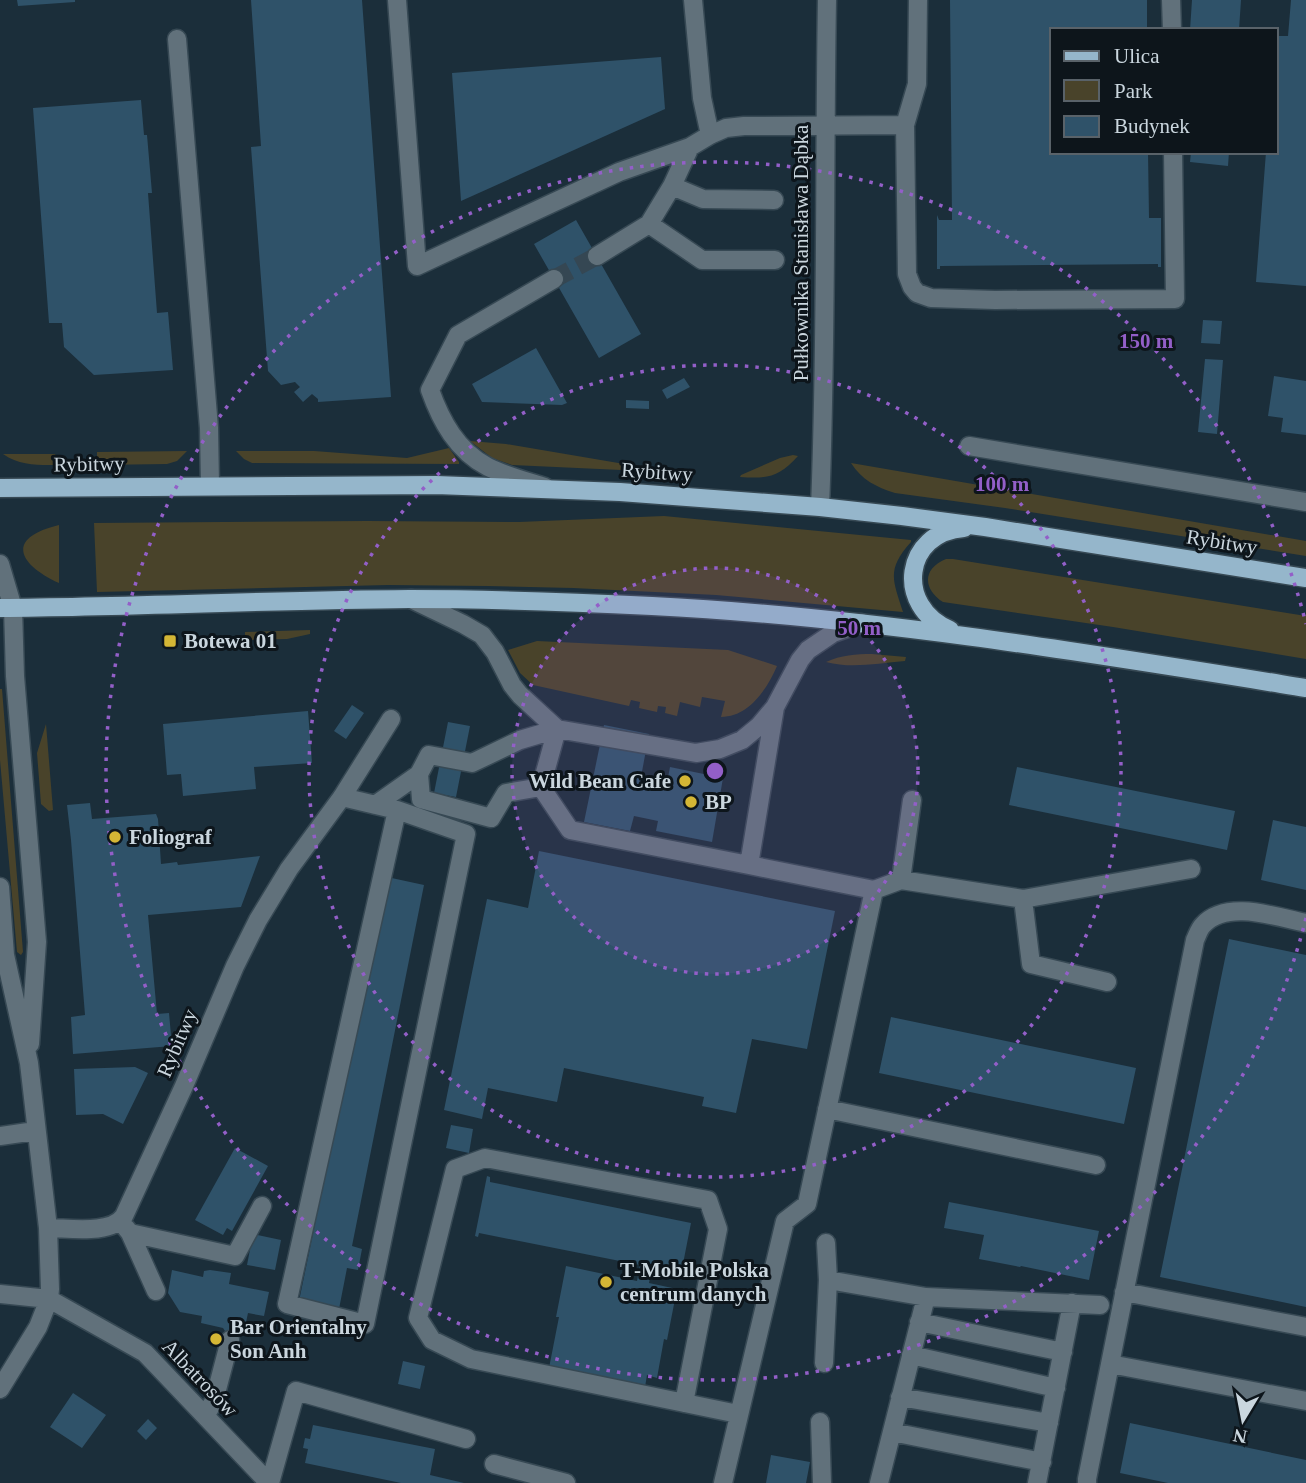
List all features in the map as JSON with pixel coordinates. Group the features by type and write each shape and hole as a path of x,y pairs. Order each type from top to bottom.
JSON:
{"main road":[{"name":"Rybitwy","path":"0,488 436,485 648,494 820,507 985,527 1306,579"},
{"path":"967,636 941,626 924,612 914,591 914,568 924,547 939,534 958,528 985,527"},
{"path":"6,608 411,599 656,606 862,622 1207,671 1306,688"}],"street":[{"path":"397,0 417,267 619,172 690,147 726,128 744,125 905,125"},
{"path":"693,0 702,98 710,135"},
{"name":"Pułkownika Stanisława Dąbka","path":"820,507 827,0"},
{"path":"918,0 917,84 905,125 907,274 917,293 931,298 995,300 1175,299 1173,154"},
{"path":"1171,0 1172,28"},
{"path":"177,39 208,428 210,485"},
{"path":"597,256 649,224 672,186 690,147"},
{"path":"672,186 703,199 774,200"},
{"path":"649,224 702,260 775,260"},
{"path":"549,489 489,467 467,452 446,425 430,390 458,335 554,279"},
{"path":"969,446 1306,502"},
{"path":"0,564 15,676 37,942 29,1063"},
{"path":"411,599 482,635 520,695 558,729"},
{"path":"375,805 419,774 429,755 472,763 520,740 558,729 696,753 720,749 742,740 759,726 775,707 808,650 833,633 862,622"},
{"path":"749,864 775,707"},
{"name":"Rybitwy","path":"125,1228 124,1216 258,920 289,869 342,797 391,719"},
{"path":"541,787 558,729"},
{"path":"419,774 421,799 491,818"},
{"path":"541,787 570,830 874,890 901,880 1023,900 1191,869"},
{"path":"342,797 397,810 466,834 481,831 506,793 541,787"},
{"path":"901,880 912,800"},
{"path":"397,810 287,1304 365,1324 466,834"},
{"path":"0,887 5,955 29,1063 48,1228 50,1272 49,1299 44,1313 28,1345 0,1389"},
{"path":"723,1483 785,1221 807,1204 874,890"},
{"path":"1023,900 1031,964 1107,982"},
{"path":"1087,1483 1195,940 1202,926 1214,917 1231,911 1247,911 1306,923"},
{"path":"827,1109 1096,1165"},
{"path":"0,1136 35,1130"},
{"path":"684,1403 718,1229 708,1200 485,1158 454,1169 418,1318 432,1340 471,1359 684,1403 738,1414"},
{"path":"48,1228 125,1228 235,1256 262,1206"},
{"path":"125,1228 156,1291"},
{"path":"824,1363 827,1244"},
{"path":"828,1280 926,1297 1100,1305"},
{"path":"1124,1292 1306,1327"},
{"path":"0,1294 49,1299"},
{"path":"879,1483 926,1297"},
{"name":"Albatrosów","path":"49,1299 145,1353 269,1483"},
{"path":"1037,1483 1072,1303"},
{"path":"919,1322 1063,1352"},
{"path":"205,1416 214,1401 230,1340"},
{"path":"911,1355 1056,1388"},
{"path":"1110,1364 1306,1401"},
{"path":"269,1483 296,1391 466,1439"},
{"path":"900,1397 1049,1423"},
{"path":"820,1422 822,1483"},
{"path":"892,1432 1042,1462"},
{"path":"494,1464 566,1483"}],"green space":[{"path":"470,441 506,444 636,466 643,471 512,465 492,458"},
{"path":"449,448 459,464 252,463 236,451 314,451 407,458"},
{"path":"187,451 177,461 167,464 97,465 97,452"},
{"path":"3,454 55,454 58,465 23,463"},
{"path":"798,456 772,475 758,478 740,477 780,458"},
{"path":"851,463 1306,541 1306,556 895,493 870,482"},
{"path":"664,516 911,540 898,560 894,576 903,612 716,595 573,588 388,585 97,592 94,523 519,522"},
{"path":"59,525 59,583 34,568 23,552 24,544 30,537"},
{"path":"946,559 1306,616 1306,659 943,602 932,591 928,579 933,568"},
{"path":"310,630 310,634 287,639 245,640 245,632"},
{"path":"537,641 728,650 777,666 756,700 740,712 721,717 725,701 702,697 700,707 680,702 677,716 665,713 666,707 658,706 657,712 639,708 640,702 631,700 629,706 533,685 520,673 508,650"},
{"path":"849,655 906,657 905,661 865,665 826,662"},
{"path":"0,689 23,952 21,955 17,952 0,760"},
{"path":"46,724 53,810 49,811 41,804 37,753"}],"building":[{"path":"17,0 75,0 75,2 18,6"},
{"path":"251,0 362,0 391,397 318,402 312,394 303,402 294,392 300,387 295,382 281,385 268,371 251,147 261,146"},
{"path":"950,0 1147,0 1147,28 1050,28 1050,154 1148,154 1149,218 1161,218 1161,267 1158,267 1158,264 940,266 940,269 937,269 937,215 939,220 952,220"},
{"path":"1192,0 1241,0 1239,28 1190,28"},
{"path":"1291,0 1306,0 1306,286 1256,282 1266,154 1278,154 1278,36 1288,36"},
{"path":"661,57 665,109 461,201 452,73"},
{"path":"141,100 152,193 148,193 157,313 168,312 173,370 94,375 64,347 62,323 49,323 33,108"},
{"path":"1191,154 1229,154 1228,166 1190,162"},
{"path":"576,220 641,334 599,358 534,244"},
{"path":"1203,320 1222,321 1220,344 1201,343"},
{"path":"536,348 567,403 482,402 472,384"},
{"path":"1205,359 1223,360 1217,434 1198,432"},
{"path":"1274,376 1306,381 1306,435 1281,432 1283,418 1268,416"},
{"path":"684,378 690,387 667,399 662,390"},
{"path":"626,400 649,401 649,409 626,408"},
{"path":"352,705 364,713 346,739 334,731"},
{"path":"308,711 312,763 254,767 256,789 183,796 181,774 167,775 163,724"},
{"path":"448,722 470,726 456,797 434,793"},
{"path":"604,725 649,734 641,777 667,783 670,767 723,778 712,842 656,831 658,821 634,816 630,831 584,822"},
{"path":"1017,767 1235,811 1227,850 1009,805"},
{"path":"90,803 92,819 156,814 161,864 177,862 178,865 260,856 241,907 148,915 157,1014 169,1013 172,1046 73,1054 71,1017 85,1015 67,805"},
{"path":"1273,820 1306,827 1306,890 1261,880"},
{"path":"539,851 835,911 807,1049 752,1039 736,1113 702,1106 704,1097 564,1068 557,1102 488,1088 482,1119 444,1110 487,899 528,908"},
{"path":"387,877 424,885 352,1246 362,1249 358,1270 347,1268 339,1309 299,1301"},
{"path":"1229,939 1306,955 1306,1307 1160,1277"},
{"path":"891,1017 1136,1068 1124,1124 879,1073"},
{"path":"135,1067 148,1073 123,1124 103,1114 76,1115 74,1069"},
{"path":"451,1125 473,1129 469,1153 446,1148"},
{"path":"235,1148 268,1166 232,1231 227,1228 223,1235 195,1220"},
{"name":"T‑Mobile Polska centrum danych","path":"487,1176 490,1177 490,1182 691,1223 681,1274 652,1268 649,1283 677,1289 657,1378 647,1375 645,1387 549,1368 566,1266 637,1281 640,1265 479,1233 478,1237 475,1236"},
{"path":"949,1202 1099,1231 1089,1280 979,1259 984,1235 944,1228"},
{"path":"253,1234 281,1240 275,1270 247,1265"},
{"path":"172,1270 203,1277 204,1271 210,1270 231,1273 229,1284 269,1292 264,1316 248,1313 244,1332 239,1331 234,1336 227,1334 223,1328 201,1323 202,1316 180,1312 168,1293"},
{"path":"403,1361 425,1366 420,1389 398,1384"},
{"path":"73,1393 106,1415 82,1448 50,1427"},
{"path":"148,1419 157,1428 146,1440 137,1431"},
{"path":"1130,1423 1306,1460 1306,1483 1168,1483 1120,1473"},
{"path":"313,1425 435,1449 430,1475 464,1483 401,1483 305,1463 308,1449 303,1448 305,1438 310,1439"},
{"path":"771,1455 810,1462 806,1483 766,1483"}],"tunnel":[{"path":"554,279 597,256"}],"place":[{"name":"Botewa 01","path":"170,641"},
{"name":"Wild Bean Cafe","path":"685,781"},
{"name":"BP","path":"691,802"},
{"name":"Foliograf","path":"115,837"},
{"name":"T‑Mobile Polska centrum danych","path":"606,1282"},
{"name":"Bar Orientalny Son Anh","path":"216,1339"}]}
